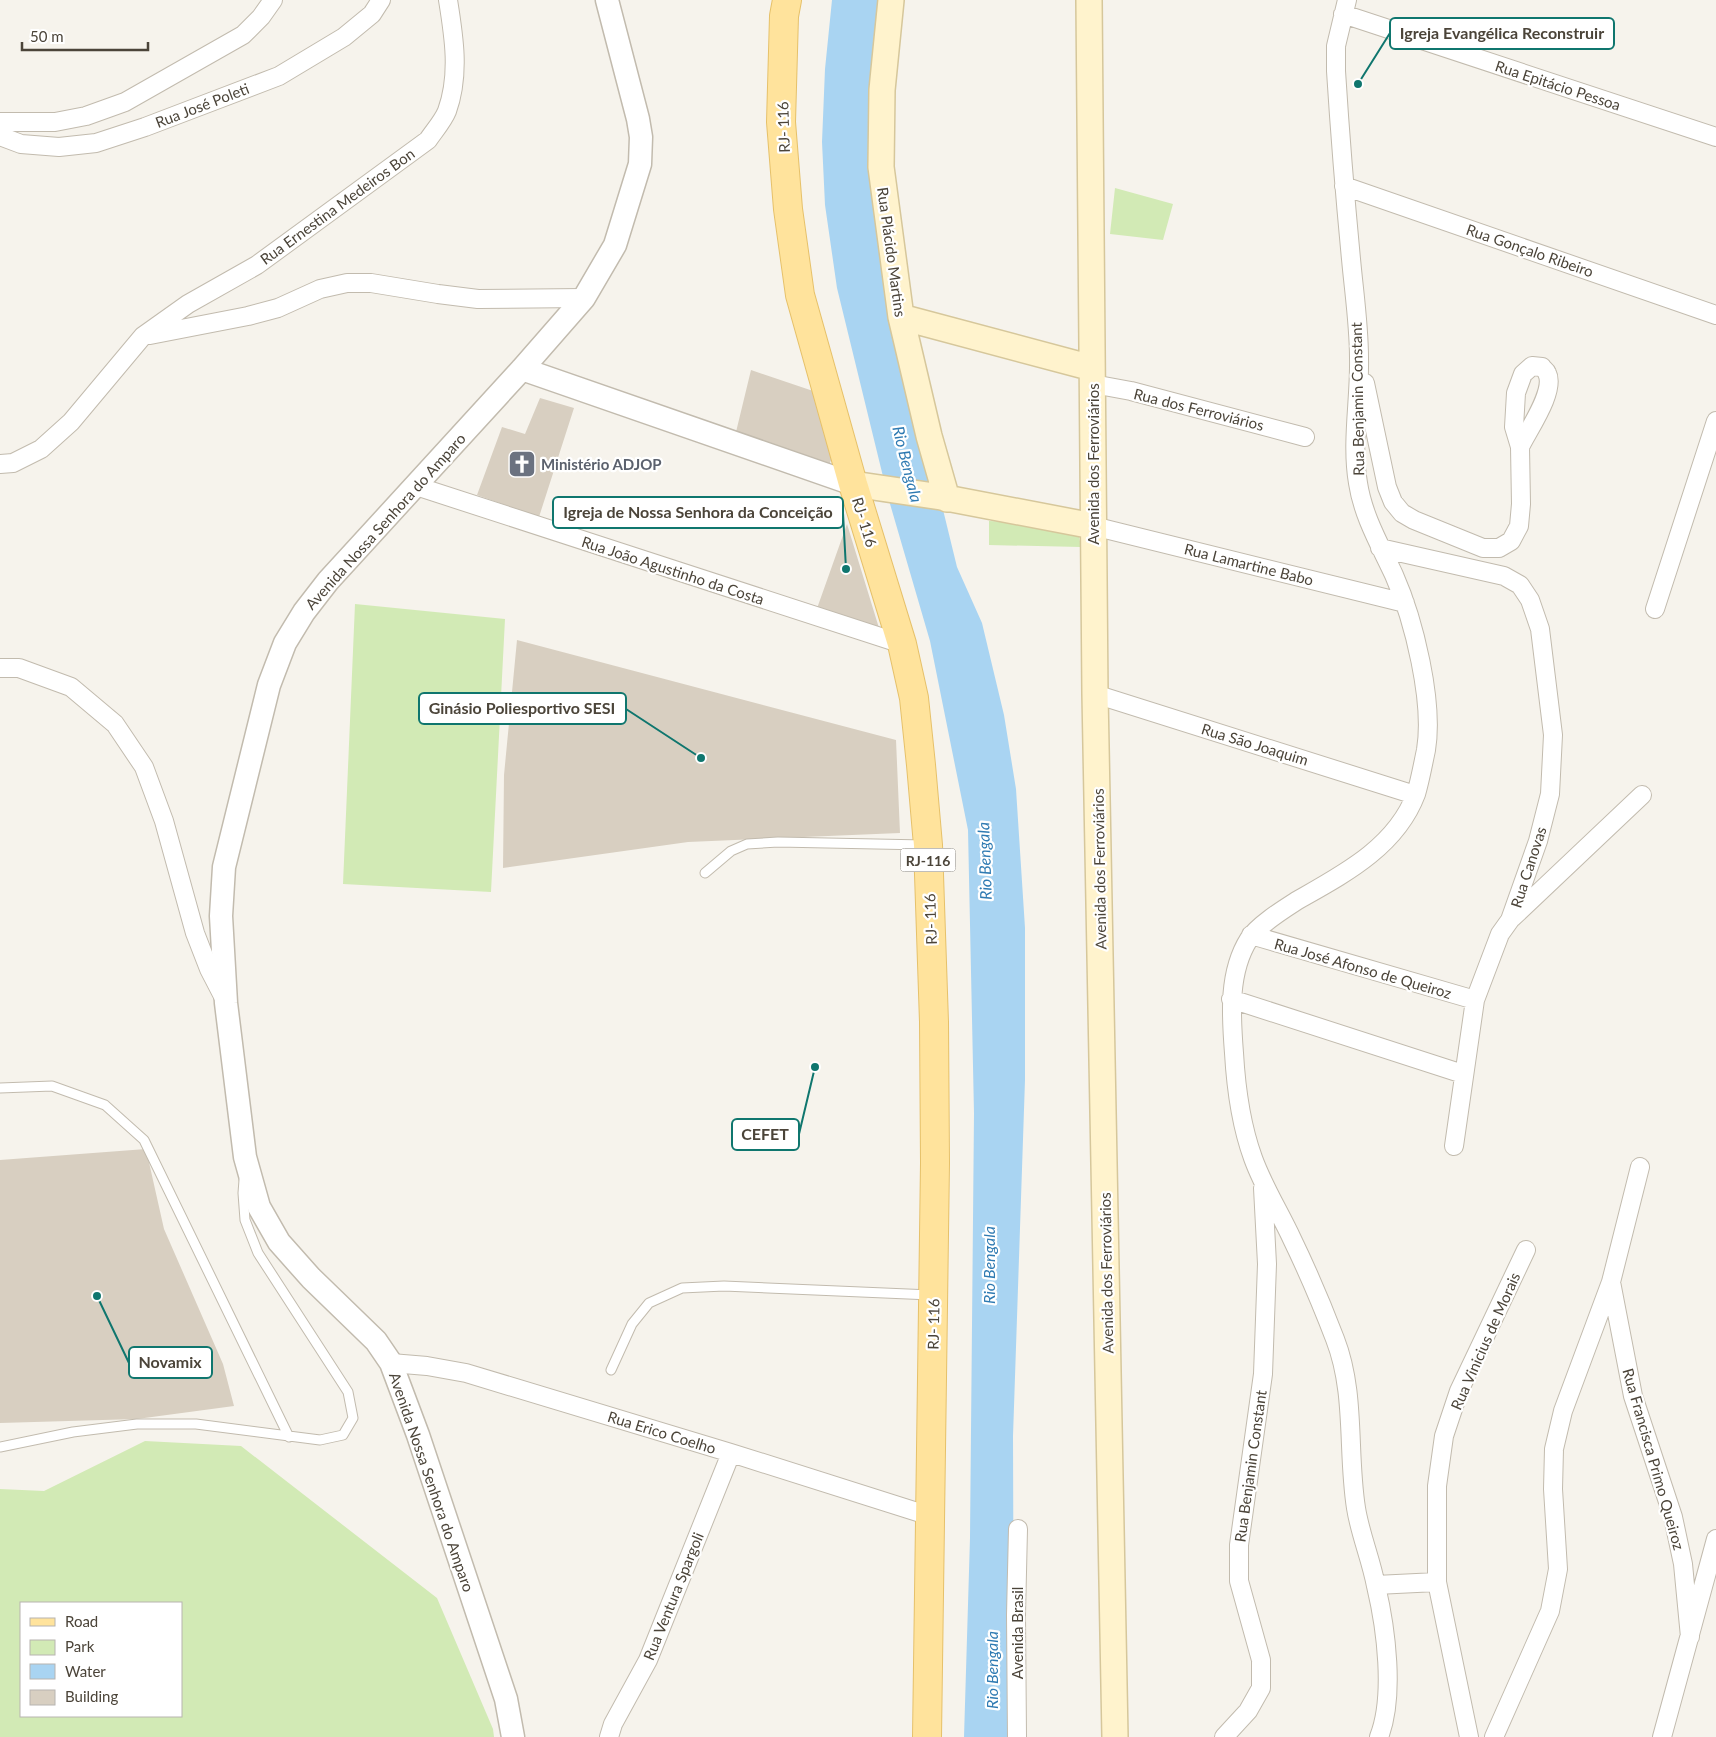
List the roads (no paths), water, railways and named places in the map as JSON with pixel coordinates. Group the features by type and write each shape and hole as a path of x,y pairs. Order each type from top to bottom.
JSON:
{"main road":[{"name":"RJ- 116","path":"787,0 784,16 781,122 788,208 800,295 862,486 914,698 922,765 928,845 934,1022 934,1295 927,1737"},
{"name":"Rua Plácido Martins","path":"891,0 882,90 881,167 900,317 944,498"},
{"name":"Avenida dos Ferroviários","path":"1089,0 1095,694 1115,1737"},
{"path":"900,317 1092,376"},
{"path":"862,486 944,498 1093,526"}],"street":[{"path":"0,122 55,122 86,116 125,102 243,35 261,17 273,0"},
{"name":"Rua José Poleti","path":"0,136 21,144 59,147 96,143 145,127 279,76 344,37 372,14 381,0"},
{"name":"Rua Ernestina Medeiros Bon","path":"0,464 14,463 41,449 71,422 143,336 188,304 257,264 428,140 446,112 454,80 455,41 448,0"},
{"name":"Avenida Nossa Senhora do Amparo","path":"513,1737 506,1699 418,1435 391,1363 376,1340 311,1278 279,1242 259,1207 245,1157 226,1002 221,916 224,867 269,685 285,643 304,612 328,581 522,369 584,298 615,245 640,164 642,151 638,119 607,0"},
{"name":"Rua Epitácio Pessoa","path":"1345,7 1716,136"},
{"name":"Rua Benjamin Constant","path":"1345,7 1336,46 1336,71 1344,186 1360,358 1355,449 1358,484 1365,511 1405,603 1419,656 1427,709 1426,746 1416,795 1399,826 1383,845 1340,876 1285,908 1251,935 1239,960 1231,1000 1240,1107 1253,1158 1293,1242 1337,1342 1347,1381 1355,1504 1363,1541 1376,1585 1384,1633 1388,1680 1384,1724 1379,1737"},
{"name":"Rua Gonçalo Ribeiro","path":"1344,186 1716,315"},
{"path":"143,336 248,316 278,308 320,289 347,283 371,283 478,299 584,298"},
{"path":"1360,358 1387,487 1393,502 1402,512 1414,520 1483,548 1500,548 1511,541 1519,526 1521,504 1520,447"},
{"path":"522,369 862,486"},
{"name":"Rua dos Ferroviários","path":"1092,376 1131,391 1305,437"},
{"path":"1655,609 1716,421"},
{"name":"Rua João Agustinho da Costa","path":"416,486 902,644"},
{"name":"Rua Lamartine Babo","path":"1093,526 1405,603"},
{"name":"Rua Canovas","path":"1380,548 1504,576 1520,585 1530,600 1540,629 1552,735 1550,794 1538,841 1510,920 1500,934 1475,1000 1454,1146"},
{"path":"0,668 20,668 71,688 115,724 125,738 144,767 164,821 195,933 209,969 226,1002"},
{"name":"Rua São Joaquim","path":"1095,694 1416,795"},
{"path":"1510,920 1642,795"},
{"name":"Rua José Afonso de Queiroz","path":"1251,935 1475,1000"},
{"path":"1231,1000 1463,1074"},
{"path":"1494,1737 1550,1611 1558,1569 1553,1489 1554,1449 1563,1411 1611,1282 1640,1167"},
{"name":"Rua Benjamin Constant","path":"1224,1737 1248,1711 1261,1688 1261,1660 1239,1581 1239,1545 1263,1374 1267,1264 1263,1180"},
{"name":"Rua Vinicius de Morais","path":"1436,1582 1437,1486 1444,1436 1459,1391 1526,1250"},
{"name":"Rua Francisca Primo Queiroz","path":"1611,1282 1633,1396 1673,1517 1683,1564 1690,1638"},
{"name":"Rua Erico Coelho","path":"391,1363 427,1366 466,1373 731,1452 930,1516"},
{"name":"Rua Ventura Spargoli","path":"609,1737 613,1724 648,1660 731,1452"},
{"name":"Avenida Brasil","path":"1017,1737 1016,1615 1018,1528"},
{"path":"1662,1737 1716,1539"},
{"path":"1376,1585 1436,1582 1469,1737"}],"lane":[{"path":"705,873 731,851 747,844 778,842 928,845"},
{"path":"0,1088 52,1086 105,1105 144,1140 289,1437"},
{"path":"0,1447 73,1432 137,1424 196,1424 320,1440 343,1435 353,1418 348,1392 258,1253 245,1220 243,1193 245,1157"},
{"path":"611,1370 632,1324 649,1302 682,1288 724,1286 934,1295"}],"water":[{"name":"Rio Bengala","path":"832,0 882,0 872,64 925,436 957,567 982,623 1004,715 1016,789 1025,928 1025,1080 1013,1436 1014,1737 964,1737 970,1538 974,1113 968,830 930,641 888,497 837,288 825,205 822,142 825,69"}],"place":[{"name":"Igreja Evangélica Reconstruir","path":"1358,84"},
{"name":"Ministério ADJOP","path":"522,464"},
{"name":"Igreja de Nossa Senhora da Conceição","path":"846,569"},
{"name":"Ginásio Poliesportivo SESI","path":"701,758"},
{"name":"CEFET","path":"815,1067"},
{"name":"Novamix","path":"97,1296"}]}
